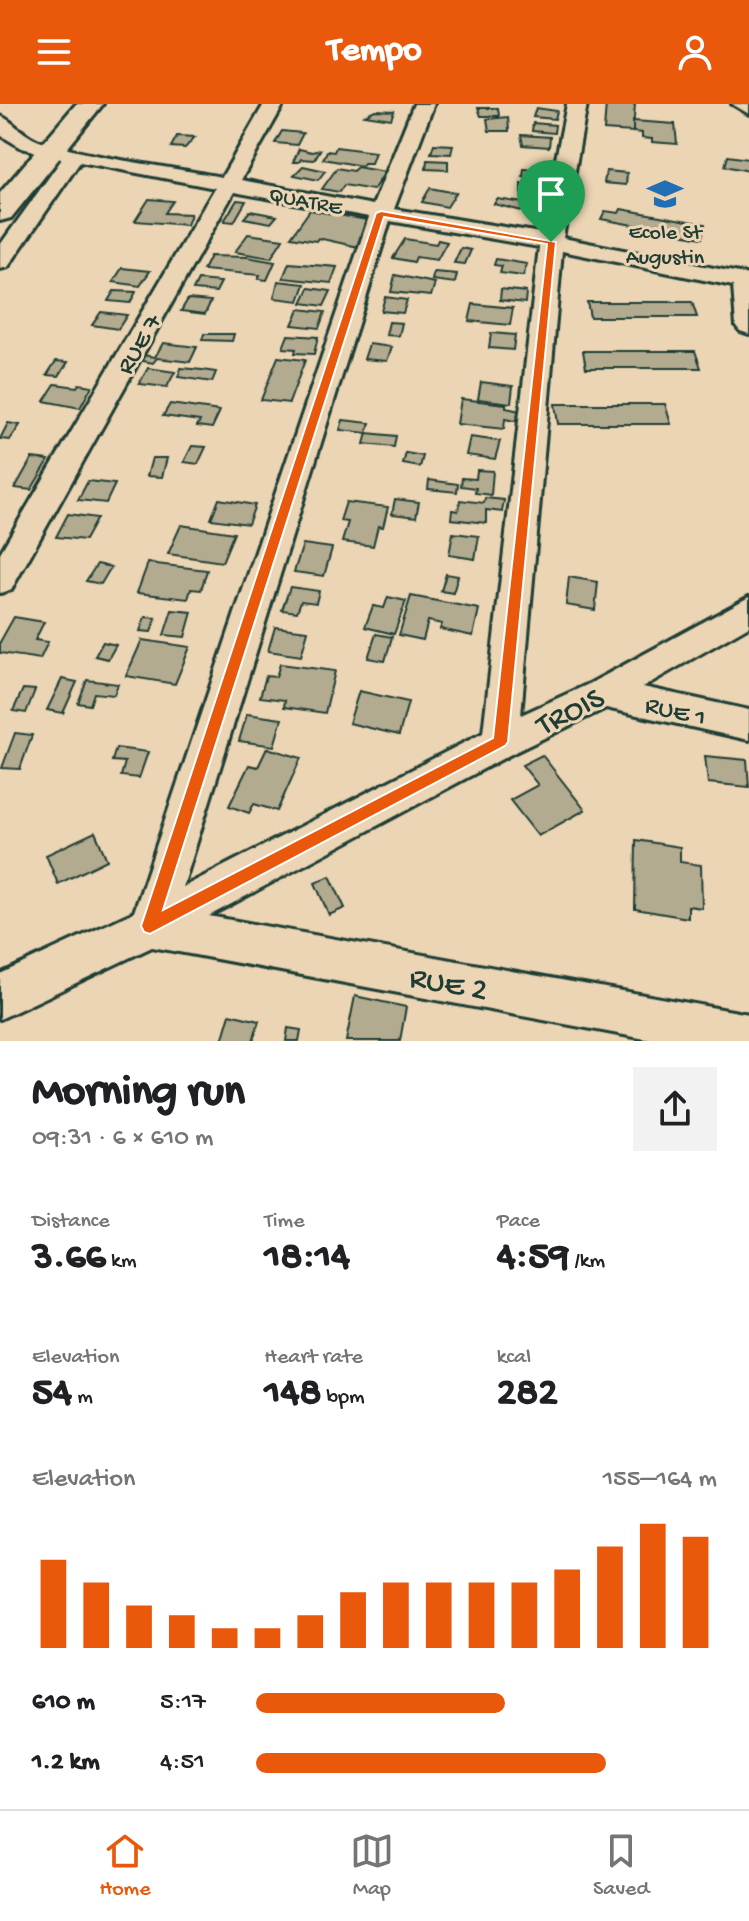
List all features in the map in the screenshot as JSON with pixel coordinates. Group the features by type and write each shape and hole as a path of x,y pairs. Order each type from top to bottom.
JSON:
{"street":[{"path":"0,262 90,104"},
{"name":"RUE 7","path":"0,581 274,104"},
{"path":"150,926 381,213 424,104"},
{"path":"500,742 551,242 577,104"},
{"path":"742,104 749,108"},
{"name":"QUATRE","path":"0,122 15,139 63,153 551,242 747,282"},
{"path":"0,212 63,153"},
{"path":"747,282 749,326"},
{"name":"TROIS","path":"0,997 150,926 500,742 603,693 749,610"},
{"name":"RUE 1","path":"603,693 749,725"},
{"name":"RUE 2","path":"150,926 749,1036"}],"building":[{"path":"606,104 635,104 633,132 604,130"},
{"path":"478,108 498,108 499,116 481,116"},
{"path":"536,108 557,111 555,119 533,117"},
{"path":"375,110 394,111 391,119 365,115"},
{"path":"508,117 509,131 489,131 487,119"},
{"path":"633,121 675,124 677,144 642,138 642,133 633,132"},
{"path":"533,123 555,125 554,133 532,131"},
{"path":"282,131 303,133 297,145 275,143"},
{"path":"521,135 550,137 549,147 523,145"},
{"path":"177,136 195,137 185,148 171,147"},
{"path":"434,144 453,145 451,154 431,153"},
{"path":"336,147 375,152 371,163 362,166 323,159 327,151 334,152"},
{"path":"299,149 320,150 314,160 293,162"},
{"path":"728,156 749,159 749,171 725,166"},
{"path":"427,160 448,161 448,170 426,169"},
{"path":"303,166 325,171 318,180 294,175"},
{"path":"357,167 385,172 373,190 344,185 339,192 322,189 337,168 353,171"},
{"path":"524,169 542,170 542,178 523,177"},
{"path":"606,171 627,173 626,185 604,183"},
{"path":"521,184 542,185 542,195 521,194"},
{"path":"430,188 456,193 447,207 422,202"},
{"path":"149,199 173,201 165,213 191,214 187,225 135,221"},
{"path":"497,199 530,204 526,212 494,204"},
{"path":"237,200 246,201 234,222 224,221"},
{"path":"621,209 705,224 702,238 601,219 605,211 619,213"},
{"path":"310,210 373,221 363,248 318,238 316,241 291,237"},
{"path":"250,211 277,216 271,223 244,218"},
{"path":"248,234 283,239 271,258 235,252"},
{"path":"405,239 436,244 438,240 447,242 437,260 416,257 414,262 393,258"},
{"path":"461,248 471,250 465,264 454,263"},
{"path":"210,256 247,257 275,262 267,280 258,279 260,275 203,270"},
{"path":"496,259 527,264 523,276 500,273 502,266 494,265"},
{"path":"289,263 337,267 331,283 283,278"},
{"path":"122,268 150,271 140,286 113,282"},
{"path":"434,272 457,274 455,283 432,280"},
{"path":"395,275 435,283 431,296 391,292"},
{"path":"198,280 221,282 216,292 193,290"},
{"path":"278,281 305,284 299,301 274,298"},
{"path":"309,288 331,291 324,306 302,303"},
{"path":"501,289 526,292 525,303 500,300"},
{"path":"114,291 136,292 130,303 108,301"},
{"path":"385,297 407,300 403,313 381,311"},
{"path":"188,299 211,301 205,314 181,311"},
{"path":"587,302 692,302 697,317 590,317"},
{"path":"473,304 513,308 510,325 469,321"},
{"path":"299,309 325,312 319,328 292,325"},
{"path":"101,312 127,315 118,329 92,325"},
{"path":"389,322 402,323 399,336 386,335"},
{"path":"491,333 515,335 513,350 489,348"},
{"path":"204,334 234,334 232,341 202,340"},
{"path":"288,335 318,337 314,354 295,353 296,349 283,348"},
{"path":"163,343 197,347 190,362 157,358 153,363 138,360 142,355 155,357"},
{"path":"369,344 392,347 387,361 364,359"},
{"path":"583,351 695,351 701,368 586,368"},
{"path":"278,357 305,360 289,403 261,400"},
{"path":"56,361 68,362 59,376 47,375"},
{"path":"148,368 175,372 167,387 139,384"},
{"path":"181,368 216,372 212,382 178,377"},
{"path":"481,382 513,386 511,403 478,399"},
{"path":"55,384 92,386 80,408 44,401"},
{"path":"461,399 506,404 506,408 520,411 515,421 505,419 504,429 457,424"},
{"path":"170,404 220,411 212,428 197,426 200,421 163,416"},
{"path":"555,404 665,404 671,424 558,424"},
{"path":"343,420 370,423 367,433 340,430"},
{"path":"8,423 20,425 10,440 0,439"},
{"path":"367,433 396,436 394,447 364,444"},
{"path":"470,437 500,441 495,459 466,455"},
{"path":"192,446 206,447 198,464 184,462"},
{"path":"406,453 423,456 420,467 403,464"},
{"path":"32,458 49,460 31,490 15,488"},
{"path":"152,458 167,458 162,477 147,476"},
{"path":"477,470 493,471 491,495 475,493 476,488 461,486 462,478 476,479"},
{"path":"429,480 458,484 457,492 428,489"},
{"path":"88,481 115,484 106,503 78,500"},
{"path":"485,498 504,500 502,512 486,510 486,523 451,519 452,510 458,511 460,500 484,503"},
{"path":"219,499 255,505 248,524 211,519"},
{"path":"395,499 419,502 416,517 392,514"},
{"path":"346,502 388,507 383,527 378,526 373,546 342,542 348,522 340,521"},
{"path":"68,514 97,518 85,540 56,537"},
{"path":"181,525 234,533 222,562 168,554"},
{"path":"453,533 479,536 475,559 449,555"},
{"path":"303,544 332,548 324,576 294,572"},
{"path":"148,563 207,570 201,590 191,589 188,599 137,593"},
{"path":"97,564 111,567 101,584 86,581"},
{"path":"446,574 458,576 453,593 441,591"},
{"path":"569,577 598,582 595,610 566,605"},
{"path":"290,587 319,591 316,603 301,601 297,612 282,610"},
{"path":"411,596 479,609 473,636 440,629 442,624 428,621 423,640 399,635"},
{"path":"388,597 406,601 394,634 365,627 373,606 384,608"},
{"path":"172,610 192,612 185,637 164,635"},
{"path":"14,617 44,622 35,640 48,642 40,659 0,653 0,642"},
{"path":"145,617 156,618 151,632 140,631"},
{"path":"275,627 308,631 301,656 268,651"},
{"path":"376,634 392,637 385,661 368,658"},
{"path":"142,640 190,647 175,684 126,676"},
{"path":"103,642 116,645 108,659 95,656"},
{"path":"280,664 335,671 325,713 284,707 285,700 260,697 266,676 276,677"},
{"path":"62,679 77,682 63,713 47,710"},
{"path":"87,680 118,684 114,695 94,693 90,705 78,703"},
{"path":"23,689 35,690 26,713 13,711"},
{"path":"359,691 408,702 399,735 349,723"},
{"path":"247,714 282,719 274,746 239,741"},
{"path":"15,733 32,735 20,769 2,768"},
{"path":"116,748 148,752 139,778 121,776 125,762 112,761"},
{"path":"267,748 301,758 277,811 254,804 249,813 229,806 249,765 258,767"},
{"path":"542,755 585,810 538,836 510,800 538,785 522,765"},
{"path":"705,756 747,760 749,787 708,783"},
{"path":"95,832 107,860 58,884 46,855"},
{"path":"636,840 680,847 680,862 701,865 702,908 688,906 688,918 635,909"},
{"path":"330,876 345,908 329,915 315,883"},
{"path":"355,996 406,1007 400,1041 346,1041"},
{"path":"230,1014 259,1021 253,1041 222,1041"},
{"path":"288,1028 301,1030 299,1041 286,1041"}],"place":[{"name":"Ecole St Augustin","path":"665,194"}],"route":[{"path":"381,213 551,242 500,742 150,926 381,213"}]}
